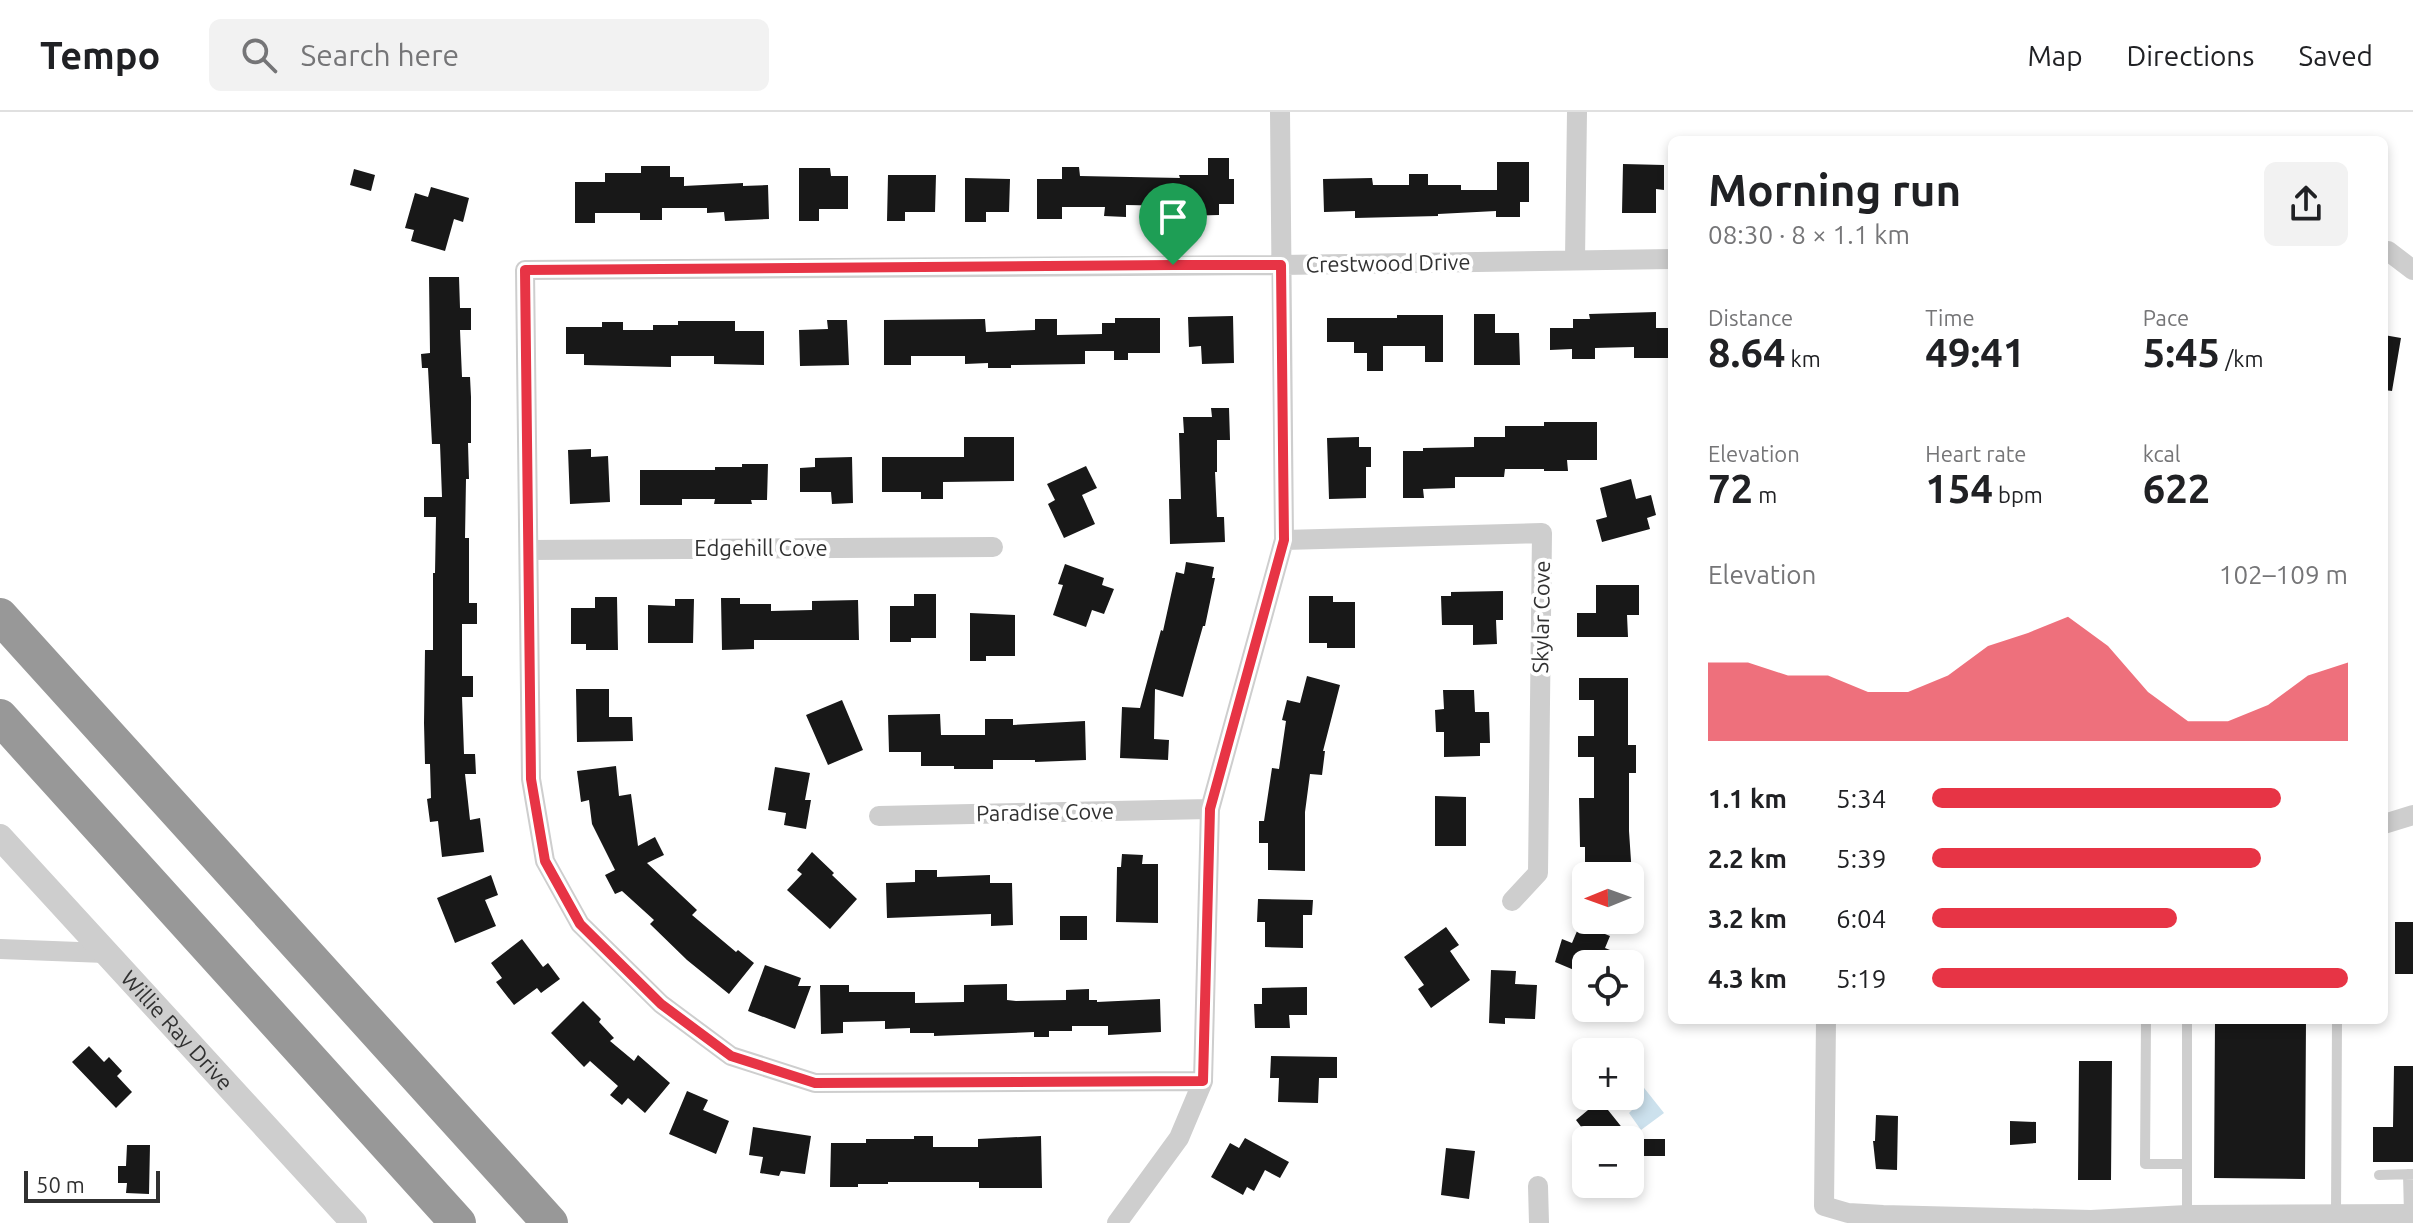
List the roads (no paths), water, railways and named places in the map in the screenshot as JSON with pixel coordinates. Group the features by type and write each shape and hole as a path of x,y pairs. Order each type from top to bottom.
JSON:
{"highway":[{"path":"0,616 550,1223"},
{"path":"0,717 458,1223"}],"street":[{"path":"1117,1223 1179,1138 1203,1081 1210,809 1284,540 1280,112"},
{"path":"1575,260 1577,112"},
{"path":"2388,251 2413,251"},
{"path":"2388,252 2413,270"},
{"name":"Crestwood Drive","path":"529,550 525,270 1668,259"},
{"name":"Skylar Cove","path":"1284,540 1542,533 1538,873 1512,901"},
{"name":"Edgehill Cove","path":"529,550 993,547"},
{"path":"529,550 531,779 545,861 580,924 661,1004 731,1056 815,1083 1203,1081"},
{"name":"Paradise Cove","path":"879,816 1210,809"},
{"path":"2388,823 2413,815"},
{"name":"Willie Ray Drive","path":"0,837 354,1223"},
{"path":"0,949 105,953"},
{"path":"1826,1024 1824,1206 1848,1213 2091,1222 2187,1215 2411,1214"},
{"path":"1538,1186 1539,1223"}],"lane":[{"path":"2146,1024 2145,1164 2187,1164"},
{"path":"2187,1024 2187,1215"},
{"path":"2336,1214 2337,1024"},
{"path":"2379,1175 2411,1174 2411,1214"}],"water":[{"path":"1644,1088 1664,1113 1644,1128 1638,1126 1629,1113 1644,1110"}]}
